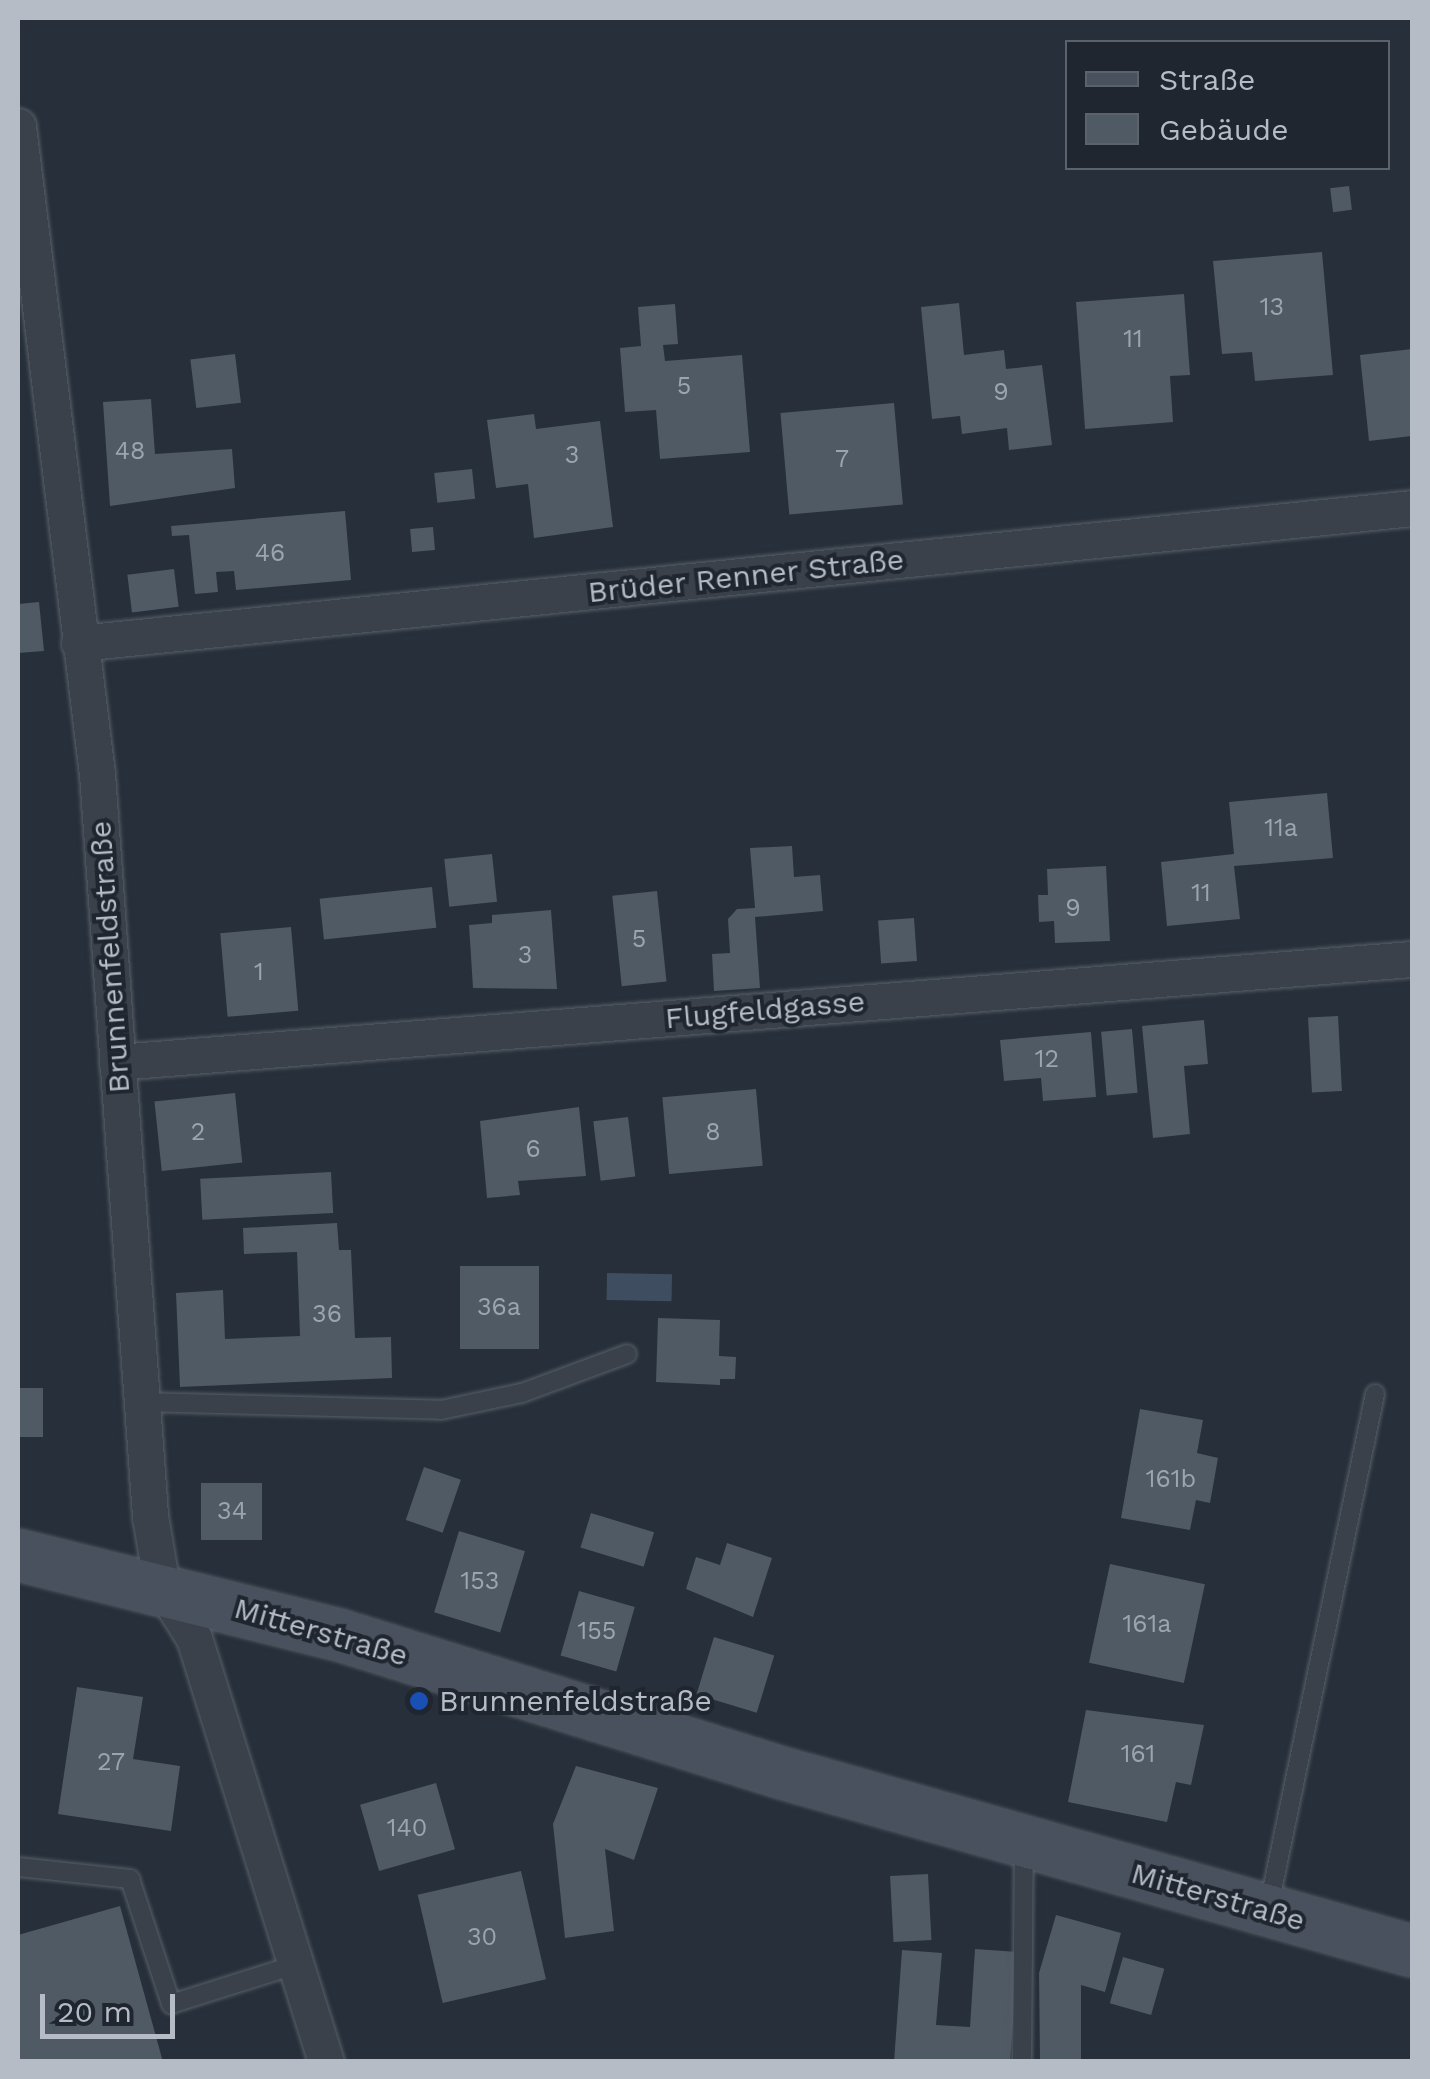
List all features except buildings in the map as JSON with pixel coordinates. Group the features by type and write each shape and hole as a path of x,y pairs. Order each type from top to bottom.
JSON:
{"main road":[{"name":"Mitterstraße","path":"18,1554 162,1587 1024,1842 1412,1951"}],"street":[{"name":"Brunnenfeldstraße","path":"18,126 97,774 142,1402 162,1587 194,1638 326,2062"},
{"name":"Brüder Renner Straße","path":"79,644 1412,508"},
{"name":"Flugfeldgasse","path":"117,1062 1412,959"}],"lane":[{"path":"142,1402 441,1410 522,1394 628,1354"},
{"path":"1268,1910 1375,1394"},
{"path":"1022,2062 1024,1842"},
{"path":"18,1867 130,1879 171,2004 298,1964"}],"water":[{"path":"607,1273 672,1274 672,1301 607,1300"}],"place":[{"name":"Brunnenfeldstraße","path":"419,1701"}]}
